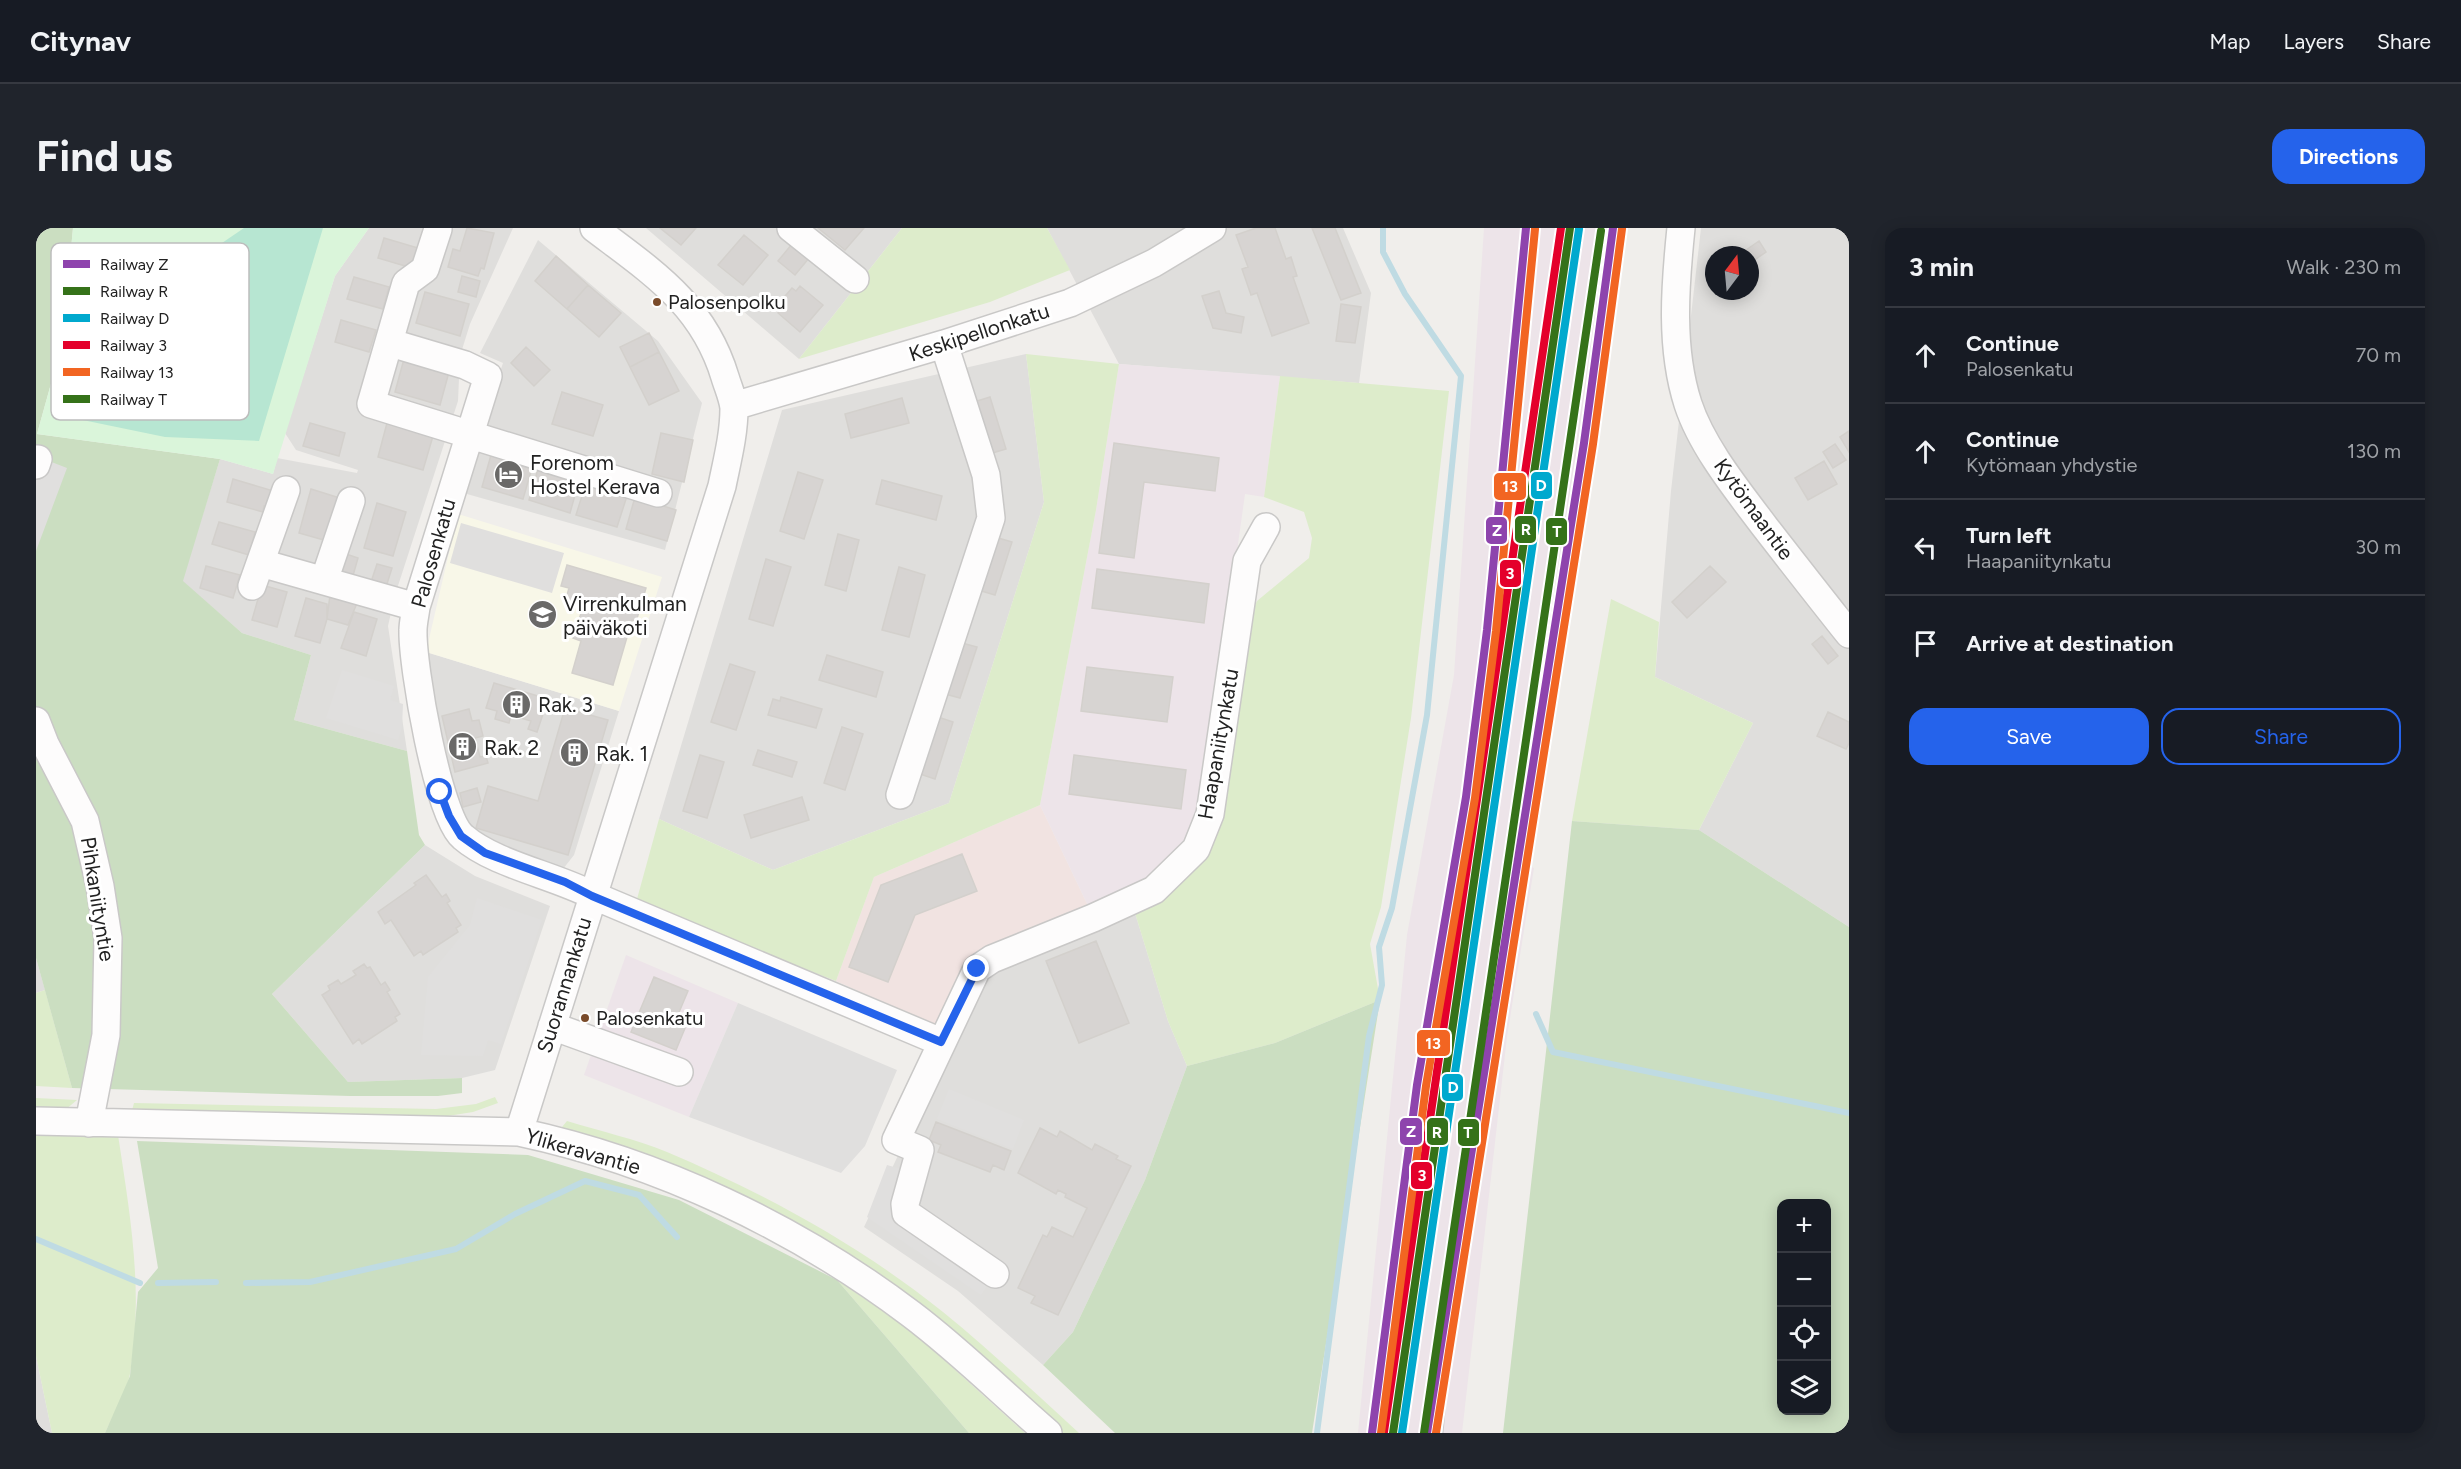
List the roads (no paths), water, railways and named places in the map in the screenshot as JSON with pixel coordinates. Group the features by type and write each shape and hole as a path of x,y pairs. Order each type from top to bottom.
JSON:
{"street":[{"name":"Suorannankatu","path":"519,1132 722,486 731,443 734,406 717,352 695,314 665,282 594,228"},
{"path":"791,228 855,279"},
{"name":"Keskipellonkatu","path":"734,406 944,344 1070,303 1154,263 1212,228"},
{"name":"Kytömaantie","path":"1681,228 1676,278 1676,318 1679,364 1689,406 1724,474 1849,634"},
{"path":"438,229 425,269 405,283 371,404 658,493"},
{"name":"Palosenkatu","path":"390,343 465,365 488,376 416,607 412,630 424,712 440,792 449,816 461,836 485,853 565,882 592,896 941,1042"},
{"path":"900,795 991,518 986,475 944,344"},
{"path":"286,490 256,575 324,581 416,607"},
{"path":"324,581 351,501"},
{"name":"Haapaniitynkatu","path":"995,1274 906,1213 905,1204 920,1150 896,1140 977,969 992,959 1093,918 1154,890 1196,849 1210,814 1246,561 1266,526"},
{"name":"Pihkaniityntie","path":"36,721 45,744 85,821 100,886 108,939 106,1035 89,1123"},
{"path":"552,1026 679,1072"},
{"name":"Ylikeravantie","path":"36,1122 519,1132 561,1141 660,1175 755,1216 826,1256 912,1314 1048,1433"}],"waterway":[{"path":"1317,1433 1369,1036 1382,985 1379,947 1392,908 1427,715 1461,376 1405,294 1383,252 1383,228"},
{"path":"1536,1014 1553,1052 1849,1113"},
{"path":"246,1283 310,1282 456,1249 515,1214 585,1181 639,1195 677,1237"},
{"path":"36,1239 140,1283"},
{"path":"158,1283 216,1282"}],"railway":[{"path":"1440,1433 1451,1311 1470,1164"}],"rail line":[{"name":"Z","path":"1372,1433 1417,1085 1466,797 1487,630 1526,228"},
{"name":"3","path":"1384,1432 1561,228"},
{"name":"R","path":"1393,1433 1570,228"},
{"name":"Z","path":"1427,1433 1584,443 1613,228"},
{"name":"13","path":"1381,1433 1426,1086 1475,798 1496,631 1535,229"},
{"name":"D","path":"1402,1433 1579,229"},
{"name":"13","path":"1436,1433 1593,444 1622,229"},
{"name":"T","path":"1424,1433 1601,231"}],"place":[{"name":"Palosenpolku","path":"657,302"},
{"name":"Forenom Hostel Kerava","path":"509,474"},
{"name":"Virrenkulman päiväkoti","path":"542,615"},
{"name":"Rak. 3","path":"517,704"},
{"name":"Rak. 2","path":"463,747"},
{"name":"Rak. 1","path":"575,753"},
{"name":"Palosenkatu","path":"585,1018"}]}
